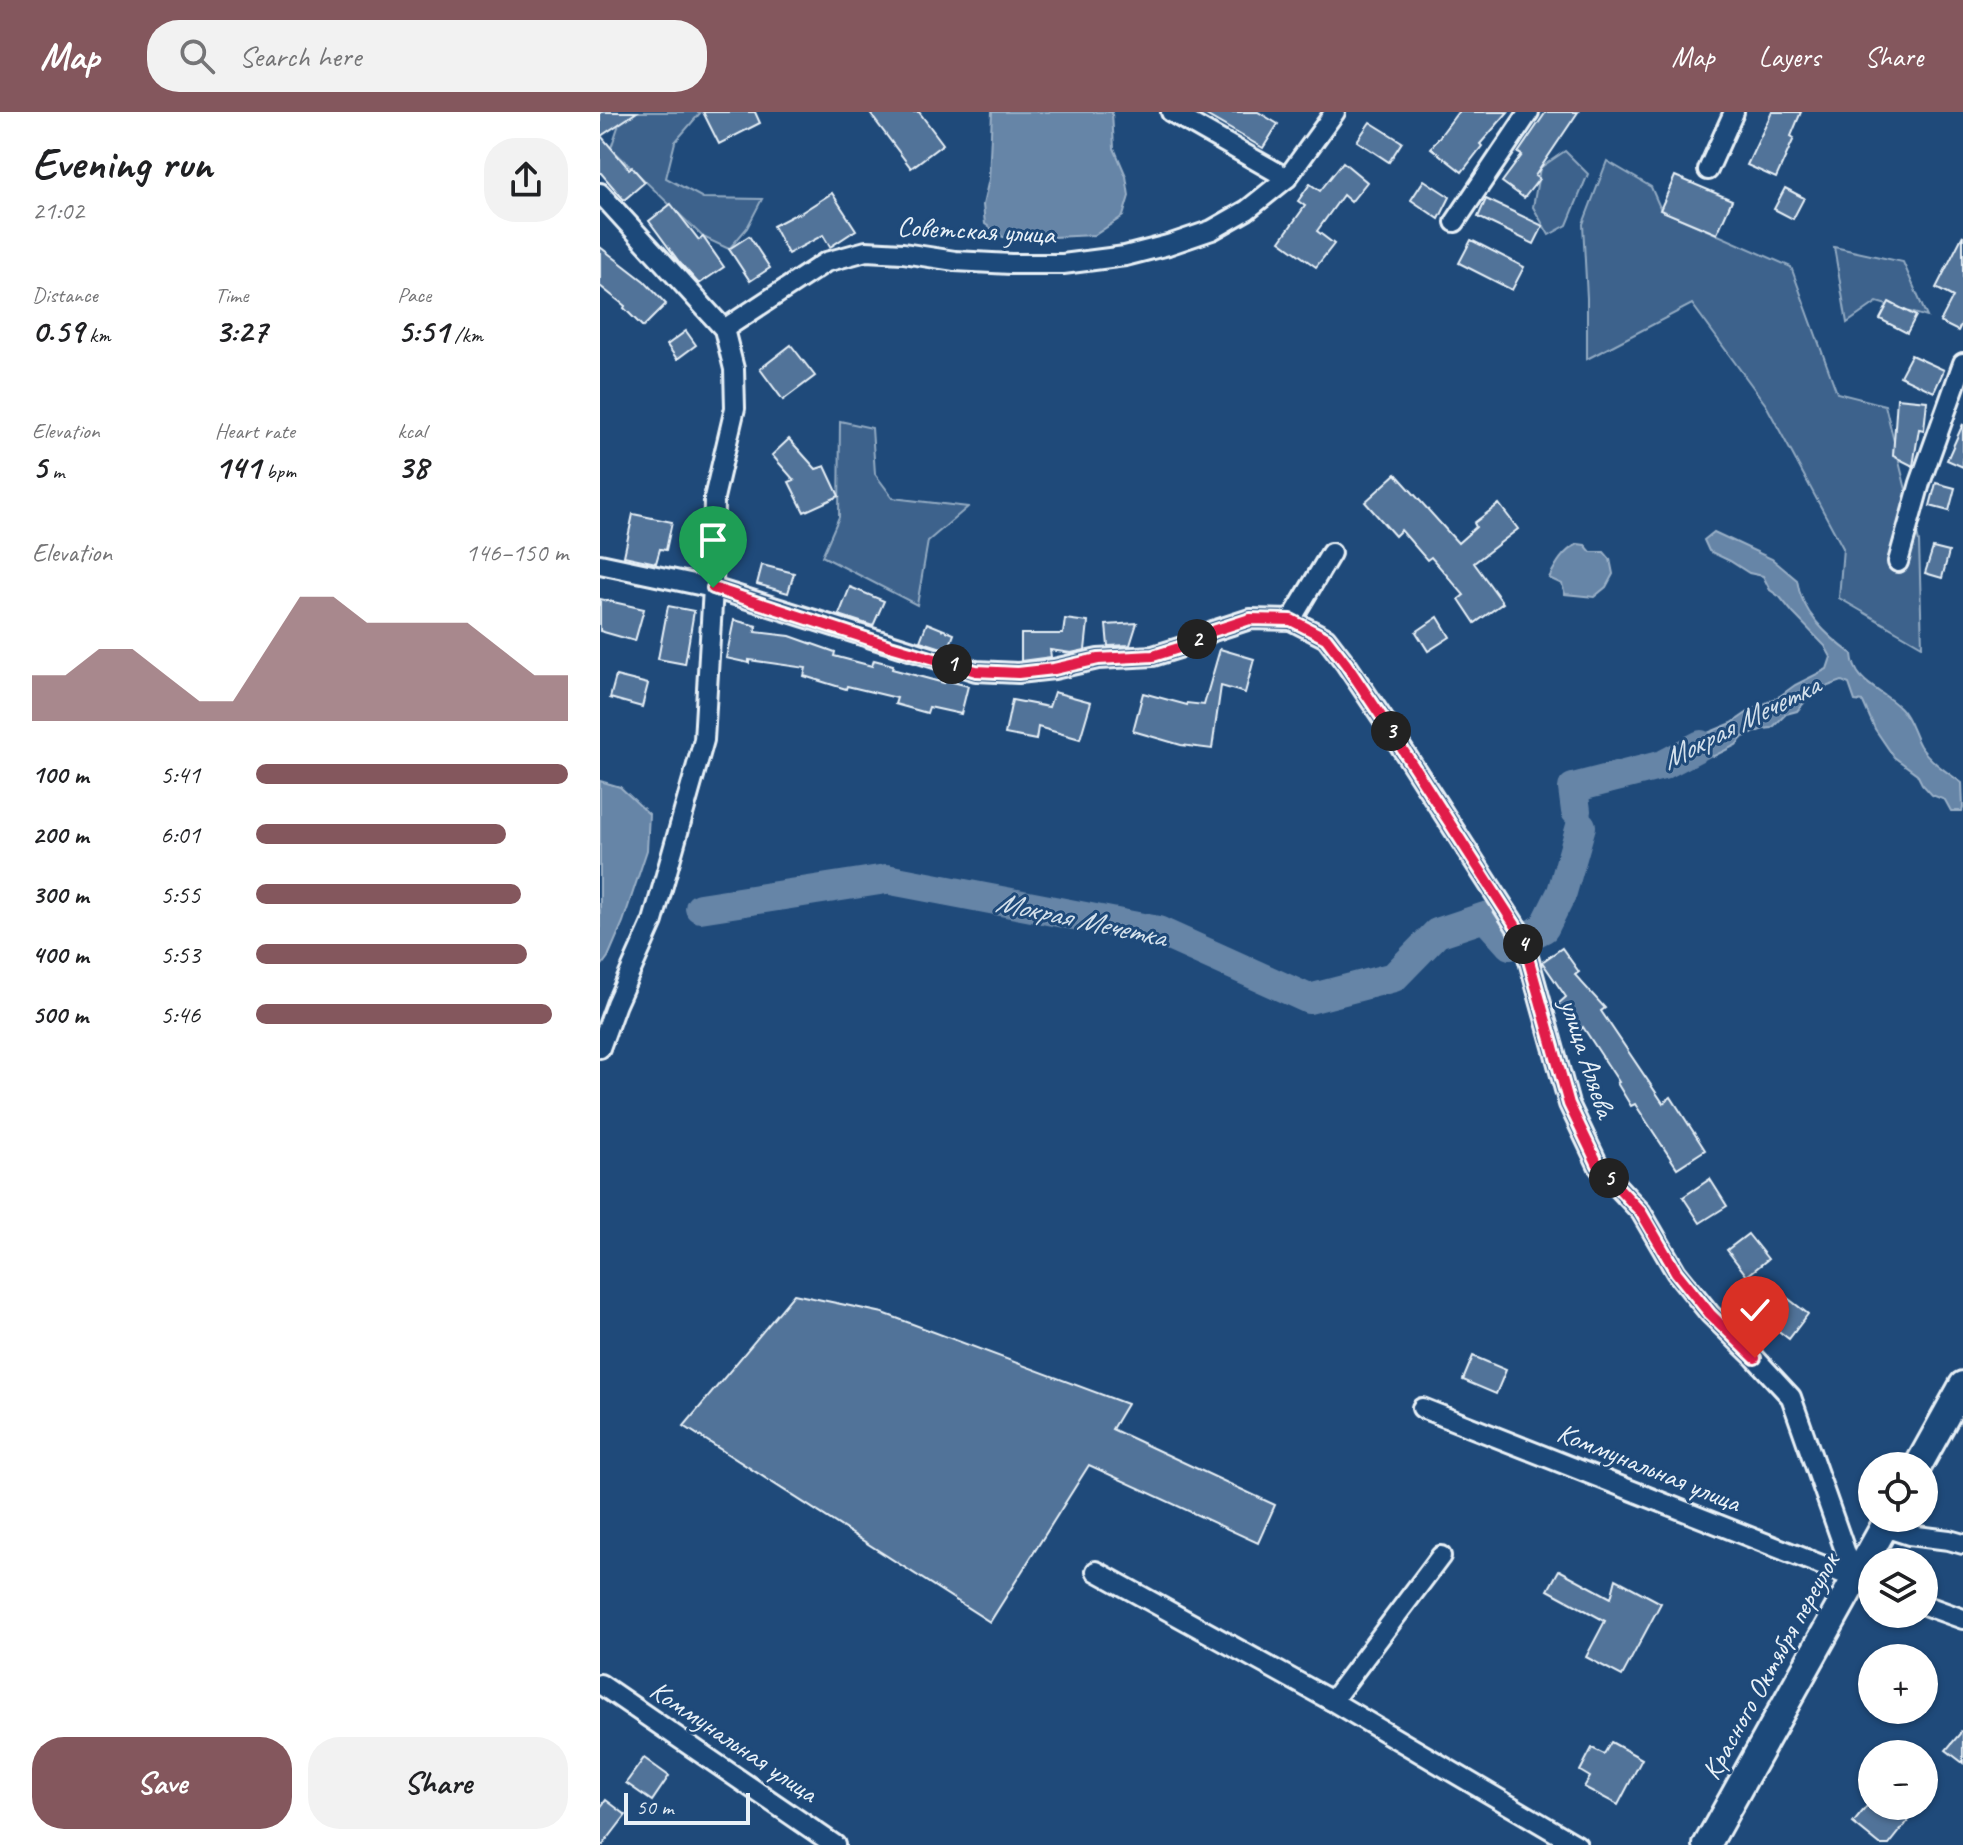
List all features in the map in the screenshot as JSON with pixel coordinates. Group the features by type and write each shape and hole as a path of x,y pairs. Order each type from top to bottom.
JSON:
{"street":[{"path":"1171,112 1287,178"},
{"name":"Советская улица","path":"724,329 826,262 866,251 955,261 1063,264 1125,256 1212,230 1247,210 1287,178 1335,112"},
{"path":"1455,222 1529,112"},
{"path":"1708,170 1734,112"},
{"path":"600,193 724,329 734,369 735,408 714,498 713,588 704,740 653,921 608,1002 600,1048"},
{"path":"1898,562 1920,483 1963,363"},
{"path":"600,564 713,588 976,671 1018,673 1098,659 1153,656 1250,619 1291,620 1331,553"},
{"name":"улица Аляева","path":"1291,620 1326,638 1346,664 1517,928 1569,1104 1599,1167 1641,1212 1676,1272 1710,1314 1791,1397 1858,1567"},
{"path":"1926,1452 1963,1385"},
{"name":"Коммунальная улица","path":"1422,1408 1858,1580"},
{"path":"1904,1532 1963,1544"},
{"path":"1332,1701 1441,1556"},
{"path":"1096,1571 1332,1701 1577,1845"},
{"name":"Красного Октября переулок","path":"1707,1845 1858,1592"},
{"path":"1938,1610 1963,1619"},
{"name":"Коммунальная улица","path":"600,1684 835,1845"}],"shaded area":[{"path":"623,112 701,112 675,142 666,178 703,198 762,199 747,228 729,249 703,237 611,148"},
{"path":"1565,151 1588,174 1567,225 1549,235 1533,207 1540,168"},
{"path":"1607,161 1651,187 1661,210 1791,267 1837,393 1885,405 1919,542 1922,646 1839,598 1843,548 1766,405 1692,304 1587,359 1583,224"},
{"path":"1834,247 1903,262 1927,317 1877,302 1847,323"},
{"path":"840,421 872,428 875,474 893,498 968,507 928,541 917,605 822,556 839,517"}],"water":[{"path":"992,112 1112,112 1114,148 1126,176 1129,196 1123,216 1095,235 1003,237 985,224 983,205 989,179"},
{"path":"1714,532 1772,559 1797,580 1799,592 1810,613 1833,639 1852,654 1863,679 1893,701 1909,721 1920,746 1929,757 1962,783 1962,811 1951,811 1945,800 1932,795 1917,774 1894,757 1875,729 1863,702 1855,701 1849,684 1842,681 1814,691 1797,711 1786,714 1772,728 1743,737 1736,745 1714,756 1707,755 1674,769 1665,769 1663,758 1827,669 1831,657 1825,646 1770,590 1763,576 1749,573 1709,551 1704,540"},
{"path":"1578,544 1585,545 1591,552 1604,552 1610,559 1613,574 1606,587 1594,597 1565,594 1562,584 1549,578 1564,554"},
{"path":"600,781 620,787 649,814 647,850 623,922 600,968"}],"building":[{"path":"600,112 637,112 601,136 629,169 632,167 645,182 624,200 600,172"},
{"path":"703,112 755,112 760,123 719,144"},
{"path":"869,112 919,112 943,144 911,168"},
{"path":"1201,112 1258,112 1278,124 1263,148"},
{"path":"1458,112 1508,112 1480,144 1482,146 1462,172 1431,148"},
{"path":"1546,112 1578,112 1535,176 1539,179 1524,198 1502,182 1522,155 1518,153"},
{"path":"1772,112 1801,112 1791,136 1794,138 1776,178 1747,165"},
{"path":"1370,122 1402,142 1389,162 1357,141"},
{"path":"1343,162 1367,182 1351,202 1343,195 1317,231 1334,244 1316,267 1280,241 1305,206 1298,201 1310,184 1320,191"},
{"path":"1675,176 1732,200 1717,234 1660,210"},
{"path":"1424,180 1450,197 1439,219 1411,200"},
{"path":"1785,188 1804,198 1793,219 1774,209"},
{"path":"832,193 856,230 830,247 823,235 788,254 773,226"},
{"path":"1486,199 1543,226 1534,244 1478,217"},
{"path":"671,204 699,240 703,237 724,267 699,284 649,221"},
{"path":"1963,235 1963,321 1958,331 1940,322 1953,297 1936,288"},
{"path":"749,236 770,268 750,281 729,249"},
{"path":"1471,240 1524,267 1512,290 1459,263"},
{"path":"600,247 644,281 666,304 643,327 625,306 600,286"},
{"path":"1889,302 1916,316 1907,333 1880,319"},
{"path":"686,331 696,345 677,359 667,345"},
{"path":"791,345 815,376 783,400 760,369"},
{"path":"1911,355 1944,370 1934,392 1900,376"},
{"path":"1897,398 1927,401 1924,430 1919,429 1913,466 1893,456"},
{"path":"1963,424 1963,467 1947,460"},
{"path":"789,439 816,469 825,466 839,496 804,512 789,482 794,480 772,455"},
{"path":"1396,474 1458,543 1476,527 1474,523 1499,504 1518,529 1474,563 1503,603 1475,623 1459,599 1464,595 1431,557 1427,560 1401,530 1395,536 1365,502"},
{"path":"1936,483 1955,488 1949,511 1930,506"},
{"path":"633,514 672,522 666,550 660,549 656,563 624,556"},
{"path":"1933,548 1949,552 1942,578 1925,573"},
{"path":"762,565 794,573 788,593 757,584"},
{"path":"850,587 884,601 873,626 839,615"},
{"path":"600,599 644,609 635,641 600,631"},
{"path":"668,606 694,611 685,664 658,659"},
{"path":"1438,617 1450,637 1428,651 1416,632"},
{"path":"1065,619 1088,622 1085,650 1071,653 1050,650 1051,657 1021,661 1021,634 1063,634"},
{"path":"734,620 757,626 755,632 790,636 835,652 834,656 872,666 874,660 893,665 892,669 968,686 961,714 929,707 927,713 895,704 897,698 847,686 846,689 804,676 806,668 726,658"},
{"path":"927,623 954,634 948,650 920,641"},
{"path":"1137,623 1130,645 1108,646 1106,625"},
{"path":"1220,649 1254,659 1245,693 1221,686 1212,749 1181,745 1133,731 1143,693 1187,705 1204,705"},
{"path":"616,676 648,684 642,707 610,698"},
{"path":"1054,692 1091,702 1080,739 1038,727 1036,740 1005,734 1012,700 1049,707"},
{"path":"1562,948 1579,972 1575,975 1605,1008 1601,1011 1663,1103 1671,1097 1705,1150 1677,1168 1635,1104 1631,1106 1583,1027 1580,1030 1558,1004 1566,997 1542,962"},
{"path":"1710,1179 1727,1206 1700,1223 1683,1197"},
{"path":"1748,1234 1768,1259 1747,1276 1727,1250"},
{"path":"1781,1293 1808,1314 1789,1339 1762,1318"},
{"path":"794,1294 883,1313 1127,1404 1112,1429 1275,1505 1258,1543 1089,1465 990,1622 684,1426"},
{"path":"1473,1356 1506,1370 1496,1394 1463,1380"},
{"path":"1559,1570 1611,1598 1616,1579 1661,1603 1622,1676 1586,1657 1605,1621 1548,1590"},
{"path":"1963,1730 1963,1763 1946,1750"},
{"path":"1611,1742 1642,1759 1618,1805 1584,1787 1590,1777 1580,1771 1592,1748 1604,1754"},
{"path":"644,1758 669,1776 652,1801 626,1783"},
{"path":"606,1800 626,1815 600,1845 600,1808"},
{"path":"1858,1817 1858,1820 1909,1820 1889,1845 1880,1845 1853,1823"}],"waterway":[{"name":"Мокрая Мечетка","path":"1576,811 1573,788 1663,765 1701,745"},
{"name":"Мокрая Мечетка","path":"700,908 886,879 1158,931 1309,999 1394,977 1437,933 1485,917 1510,945 1544,928 1562,892 1581,826"}],"route":[{"path":"713,588 976,671 1018,673 1098,659 1153,656 1250,619 1291,620 1326,638 1383,719 1517,928 1569,1104 1599,1167 1641,1212 1676,1272 1710,1314 1755,1358"}]}
